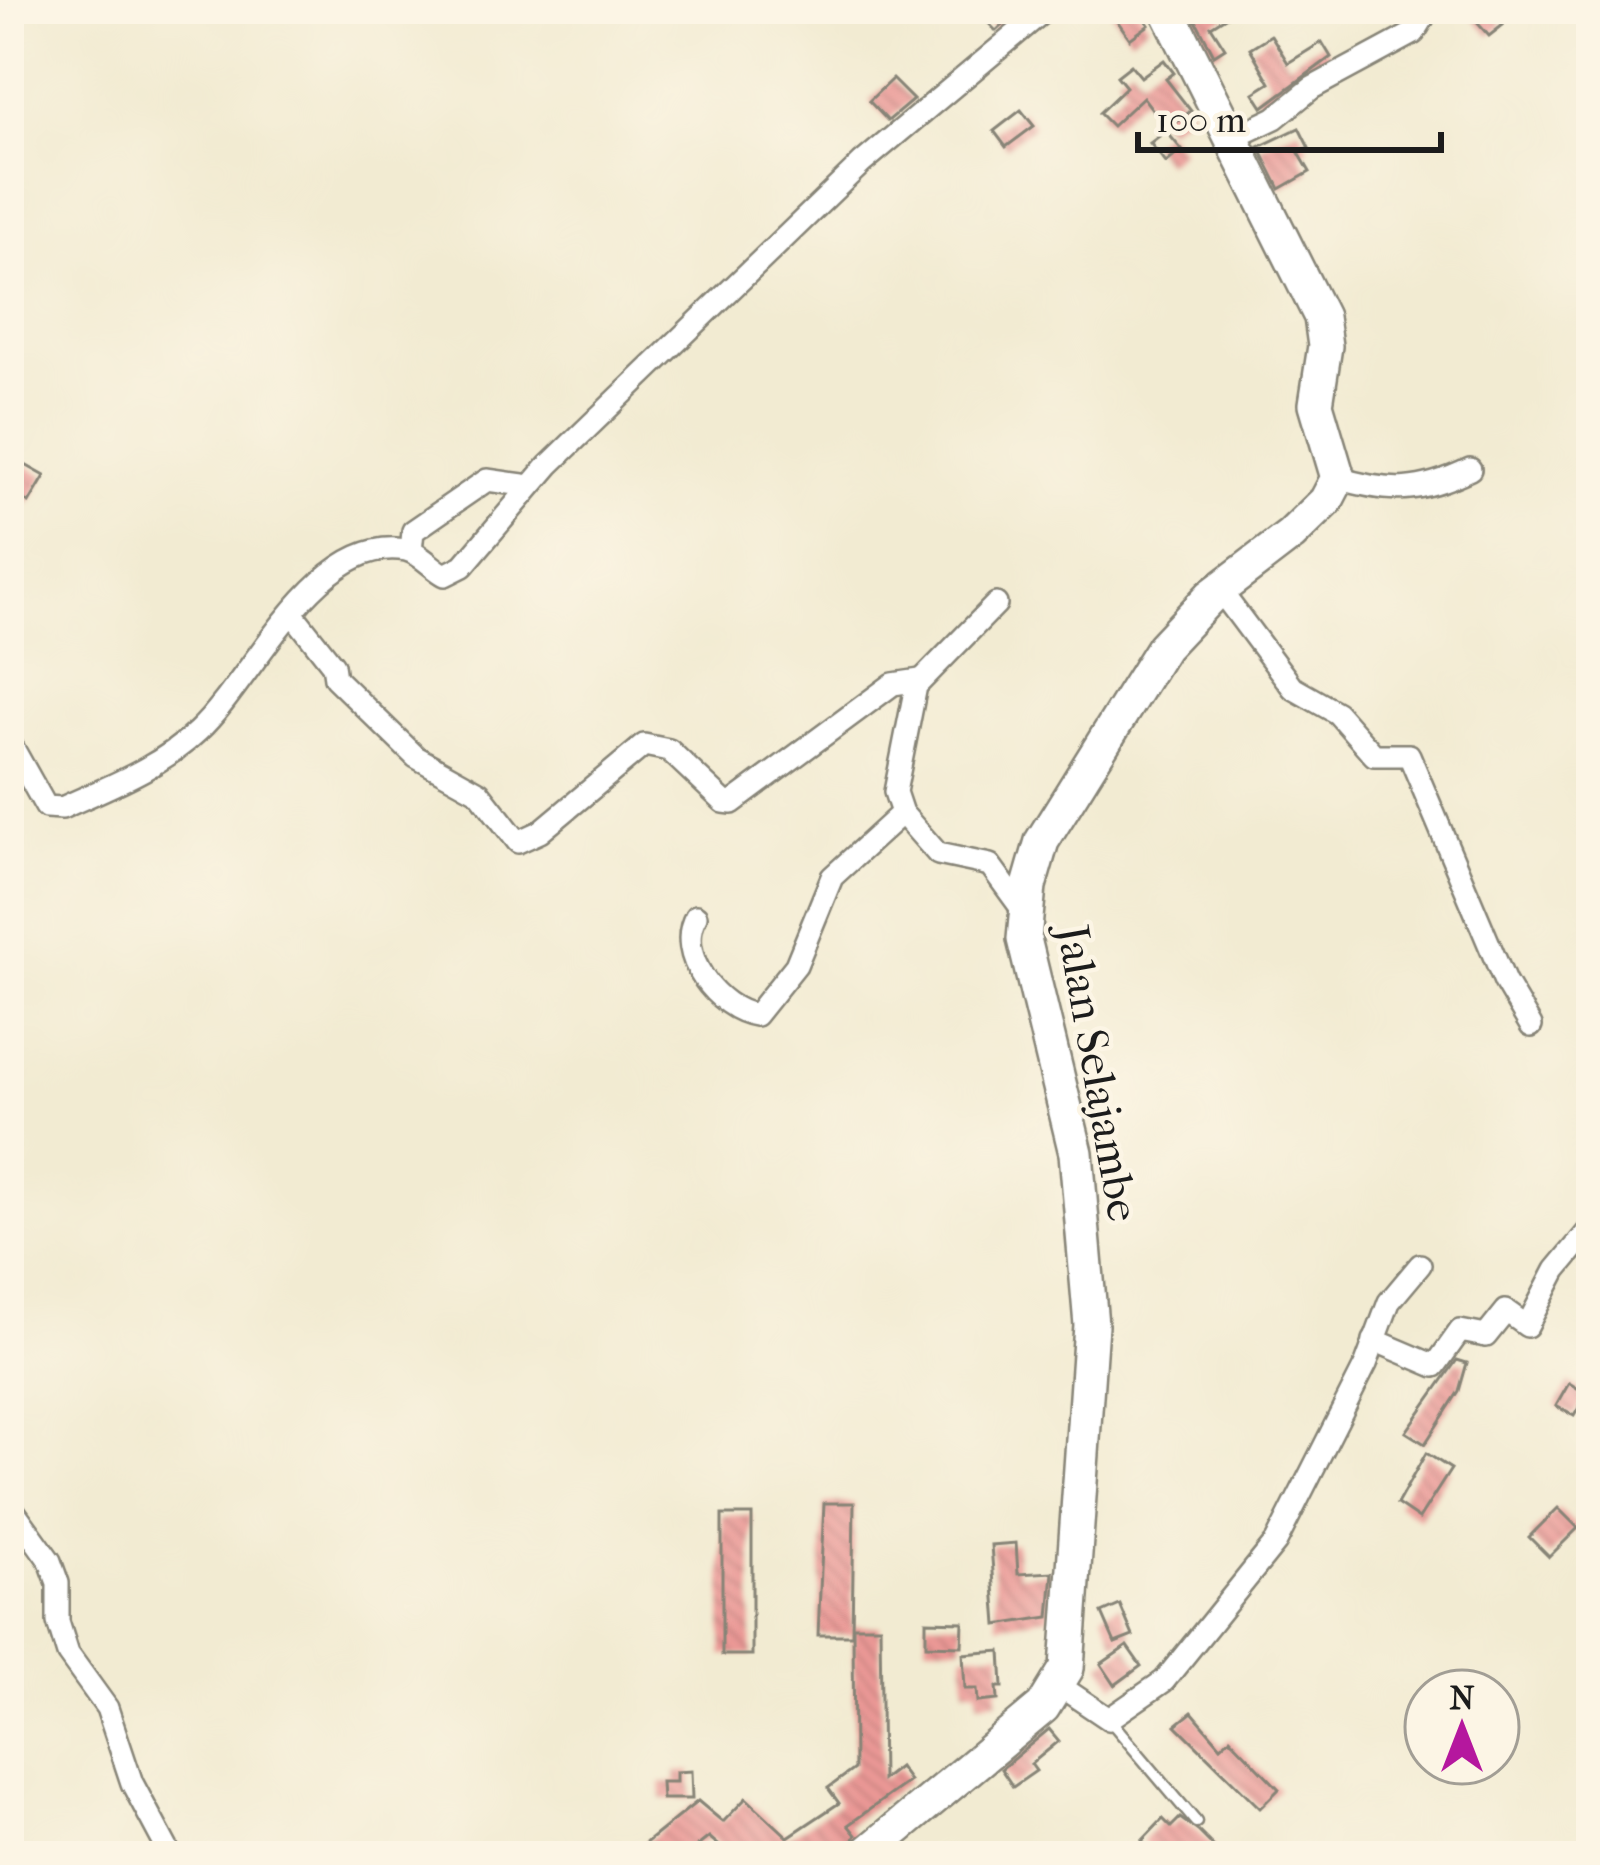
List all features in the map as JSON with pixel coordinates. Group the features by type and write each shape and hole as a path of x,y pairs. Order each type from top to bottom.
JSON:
{"street":[{"path":"9,741 52,811 153,766 202,728 292,613 341,563 358,556 411,551 440,573 452,574 530,486 874,152 1046,9"},
{"path":"1167,9 1324,326 1316,404 1338,478 1401,493 1431,488 1470,470"},
{"path":"1233,138 1275,118 1312,88 1414,33 1422,20 1418,9"},
{"name":"Jalan Selajambe","path":"1060,1686 1070,1645 1090,1387 1089,1298 1076,1154 1029,965 1025,914 1037,852 1148,668 1219,589 1291,535 1326,501 1338,478"},
{"path":"411,551 413,531 487,480 530,486"},
{"path":"1219,589 1294,688 1337,713 1374,755 1409,755 1505,982 1531,1025"},
{"path":"996,604 920,680 896,773 902,813 941,856 990,866 1025,914"},
{"path":"292,613 333,665 335,677 416,757 478,792 518,842 539,832 644,745 669,750 724,802 732,803 893,684 920,680"},
{"path":"696,916 690,934 695,968 736,1007 756,1015 796,965 832,877 902,813"},
{"path":"1374,1340 1435,1366 1460,1330 1486,1336 1506,1311 1527,1326 1556,1270 1591,1228"},
{"path":"864,1856 1043,1707 1060,1686 1109,1719 1164,1681 1266,1555 1309,1485 1389,1302 1420,1265"},
{"path":"9,1504 50,1561 58,1583 58,1622 68,1654 106,1708 132,1783 171,1856"}],"lane":[{"path":"1109,1719 1196,1822"}],"building":[{"path":"975,9 1019,9 996,31"},
{"path":"1109,9 1138,9 1149,25 1130,39"},
{"path":"1238,9 1211,26 1225,48 1214,55 1192,13"},
{"path":"1465,9 1489,9 1503,25 1489,36"},
{"path":"1271,35 1288,63 1322,42 1331,57 1263,107 1254,93 1270,83 1250,48"},
{"path":"1164,60 1174,73 1166,79 1191,111 1167,129 1143,97 1112,126 1099,113 1126,87 1117,76 1131,65 1141,77"},
{"path":"892,79 913,100 888,121 869,101"},
{"path":"1021,110 1034,126 1006,147 994,131"},
{"path":"1299,128 1309,148 1299,153 1310,172 1280,189 1259,147"},
{"path":"1166,131 1182,150 1166,163 1150,143"},
{"path":"20,462 45,476 29,503 9,491"},
{"path":"1457,1360 1467,1363 1459,1391 1425,1444 1406,1432"},
{"path":"1569,1383 1587,1394 1574,1416 1556,1406"},
{"path":"1426,1453 1451,1469 1419,1519 1397,1504"},
{"path":"824,1503 854,1503 852,1635 818,1635"},
{"path":"1558,1508 1578,1528 1549,1557 1529,1537"},
{"path":"722,1515 752,1515 752,1655 722,1655"},
{"path":"1016,1543 1018,1574 1053,1572 1049,1617 997,1625 991,1545"},
{"path":"1120,1605 1133,1636 1115,1643 1102,1613"},
{"path":"926,1621 963,1622 962,1646 926,1645"},
{"path":"853,1626 880,1626 882,1780 899,1767 909,1781 848,1825 856,1835 843,1856 731,1856 709,1837 685,1856 629,1856 698,1801 723,1822 746,1798 788,1837 839,1803 828,1788 854,1769"},
{"path":"1127,1646 1141,1666 1115,1685 1101,1664"},
{"path":"1001,1651 1003,1687 997,1687 998,1700 978,1702 977,1689 965,1689 963,1654"},
{"path":"1192,1712 1221,1746 1230,1738 1279,1789 1260,1808 1176,1725"},
{"path":"1049,1729 1059,1741 1031,1764 1036,1771 1013,1787 1001,1769"},
{"path":"691,1771 692,1799 662,1799 661,1782 676,1782 676,1772"},
{"path":"1180,1818 1223,1856 1157,1856 1142,1841 1163,1819 1171,1827"}]}
